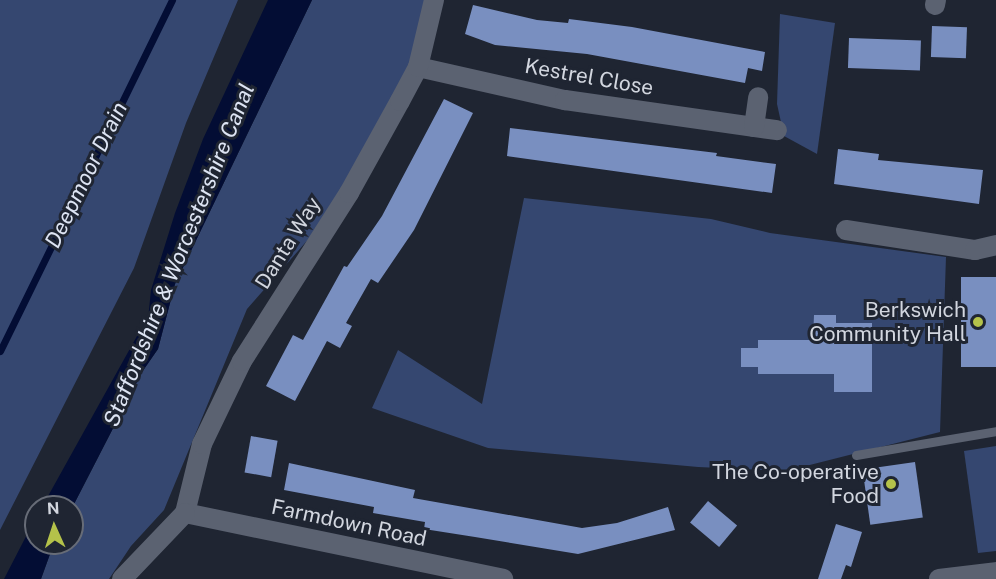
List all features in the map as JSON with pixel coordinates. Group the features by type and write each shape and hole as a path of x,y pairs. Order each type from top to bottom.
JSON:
{"street":[{"name":"Danta Way","path":"185,513 202,444 242,361 349,193 418,67 434,0"},
{"name":"Kestrel Close","path":"418,67 565,100 777,130"},
{"path":"754,127 758,97"},
{"path":"846,230 975,250 996,245"},
{"path":"122,579 185,513"},
{"name":"Farmdown Road","path":"185,513 503,579"},
{"path":"939,579 996,572"}],"lane":[{"path":"856,455 996,430"}],"shaded area":[{"path":"0,0 238,0 186,123 134,268 0,530"},
{"path":"312,0 432,0 418,67 349,193 247,309 164,510 131,546 109,579 41,579 50,555 84,555 84,495 79,495 142,372 158,349 175,284"},
{"path":"780,14 835,23 817,154 784,136 777,104"},
{"path":"524,198 711,219 770,233 946,257 940,432 786,471 698,467 488,448 372,408 398,350 482,404"},
{"path":"996,446 996,551 978,553 964,451"}],"water":[{"name":"Staffordshire & Worcestershire Canal","path":"268,0 312,0 175,284 158,349 142,372 79,495 49,495 137,336 147,329 151,290 175,213 203,139"},
{"path":"24,540 24,555 50,555 41,579 4,579"}],"building":[{"path":"473,5 537,20 568,23 569,19 632,27 765,52 762,71 748,68 745,83 587,54 495,45 465,34"},
{"path":"932,26 967,27 966,58 931,57"},
{"path":"849,38 921,41 920,70 848,68"},
{"path":"444,99 473,113 414,230 378,283 371,279 346,323 352,326 340,348 327,341 295,401 266,386 293,335 303,340 344,266 347,267 382,216"},
{"path":"510,128 717,153 716,156 776,164 772,193 507,156"},
{"path":"838,149 879,154 878,160 983,170 979,204 834,184"},
{"name":"Berkswich Community Hall","path":"961,277 996,277 996,367 961,367"},
{"path":"814,315 836,315 836,323 872,323 872,392 834,392 834,374 758,374 758,367 741,367 741,348 758,348 758,340 813,340"},
{"path":"251,436 278,441 271,477 245,472"},
{"name":"The Co-operative Food","path":"915,462 923,517 870,525 863,469"},
{"path":"289,463 415,490 413,498 582,528 617,523 668,507 675,530 578,554 424,529 425,522 373,513 374,507 284,490"},
{"path":"708,501 737,525 719,547 690,522"},
{"path":"836,524 862,532 851,567 846,565 841,579 818,579"}],"waterway":[{"name":"Deepmoor Drain","path":"0,351 172,0"}],"place":[{"name":"Berkswich Community Hall","path":"978,322"},
{"name":"The Co-operative Food","path":"891,484"}]}
